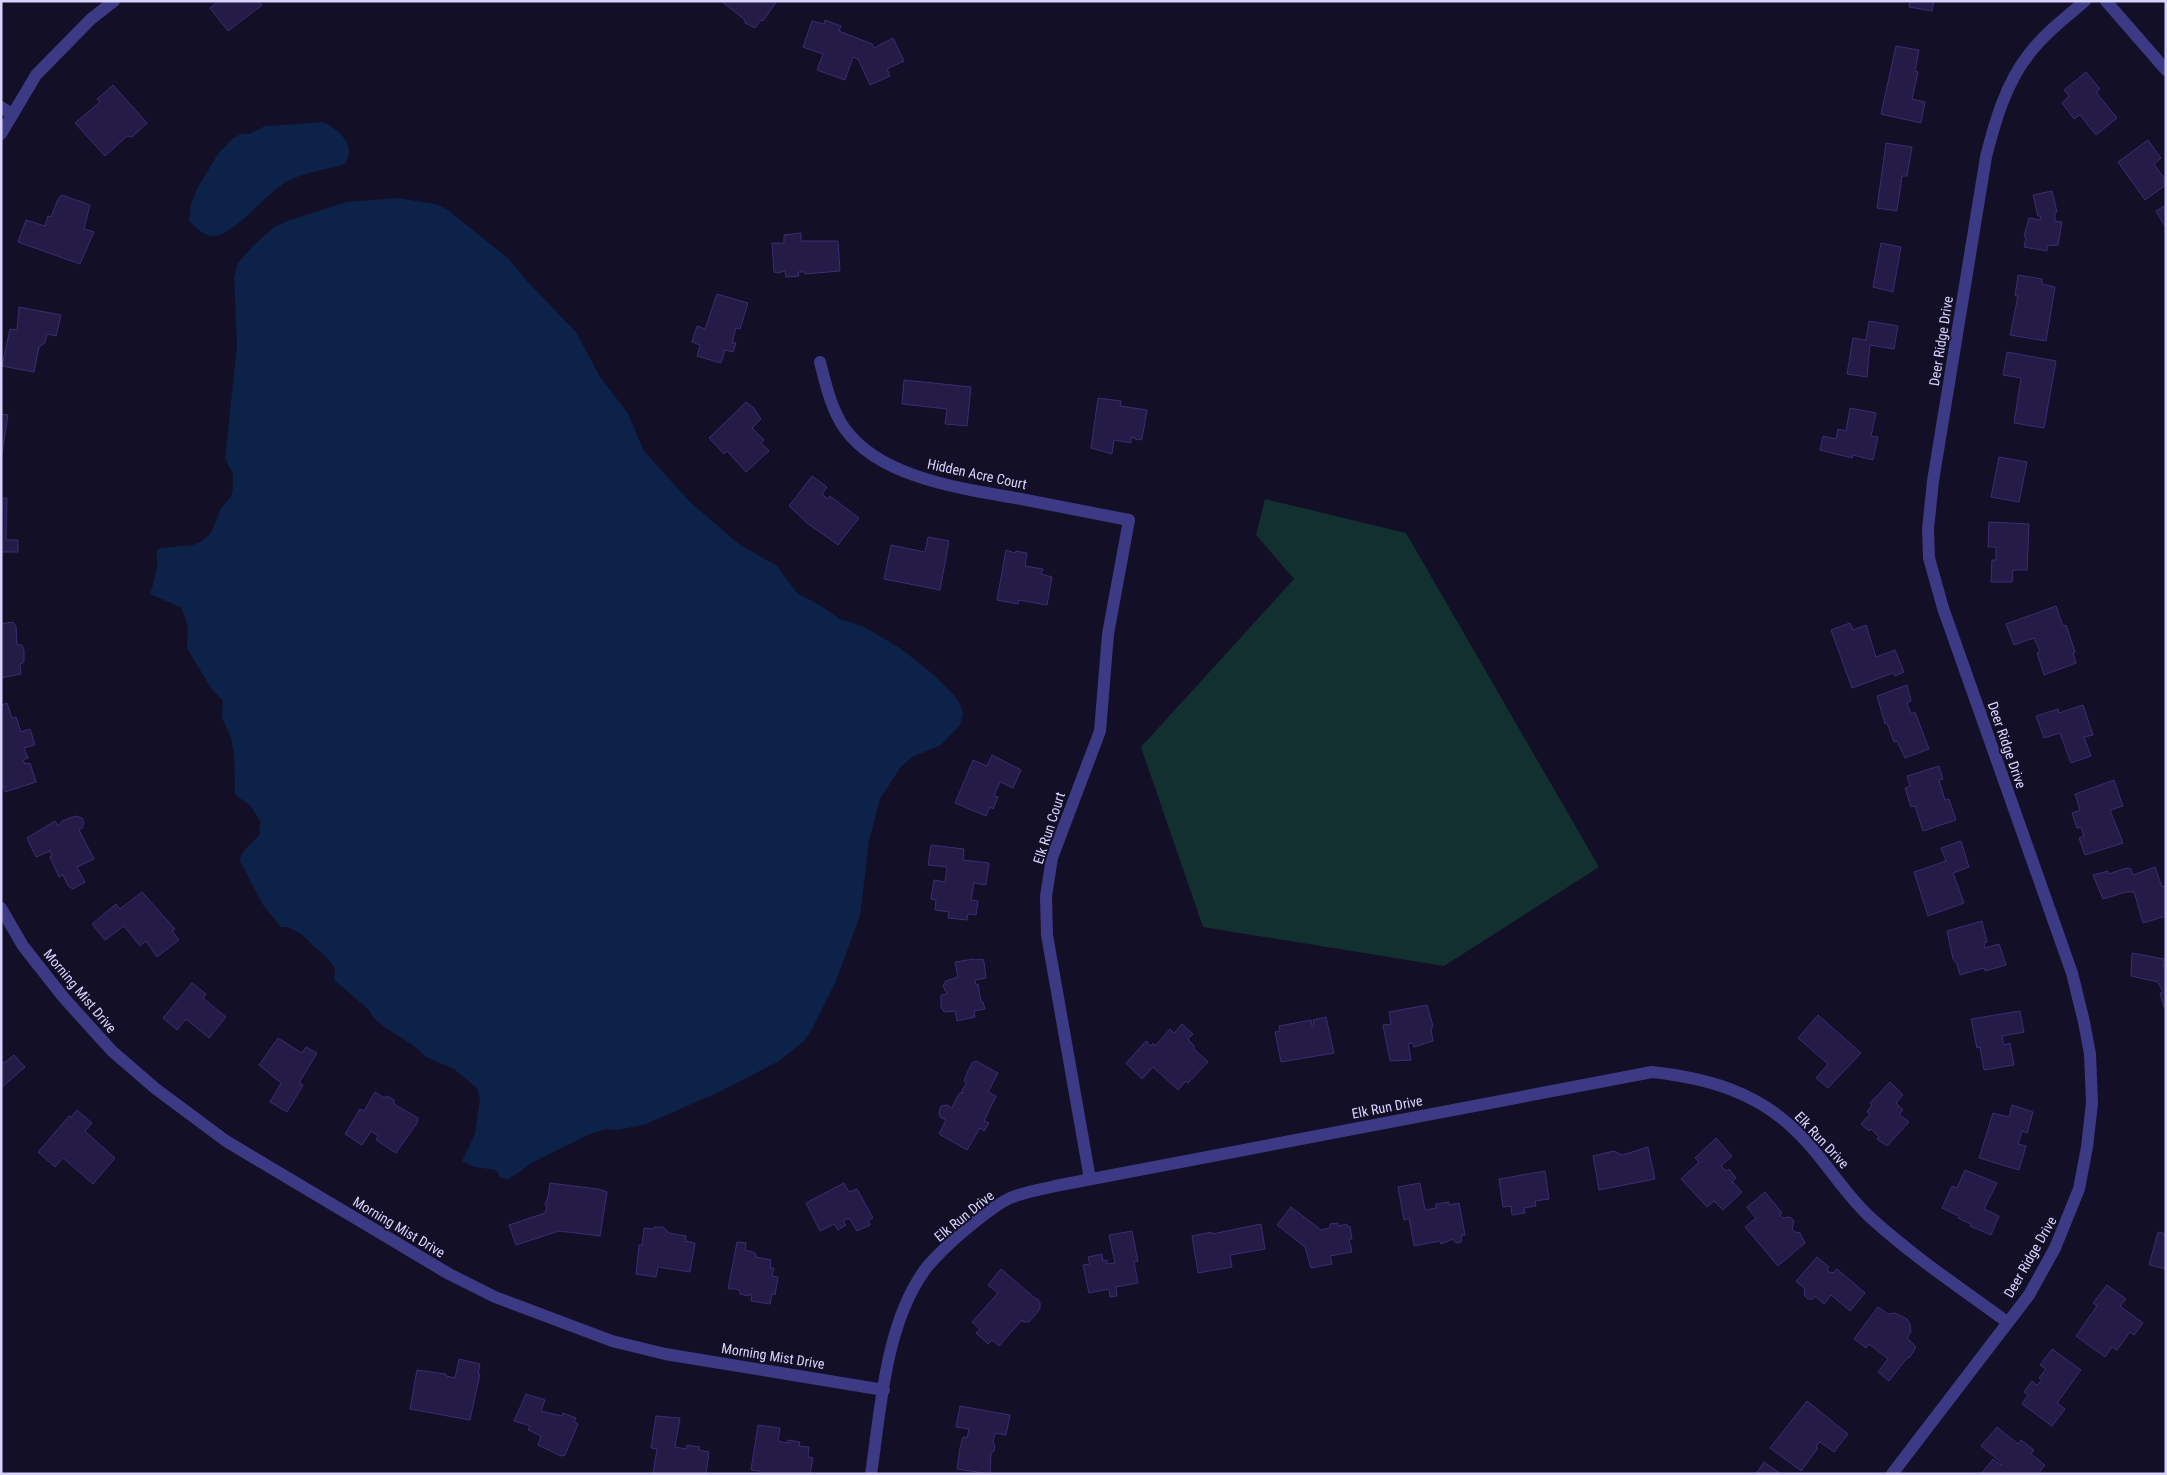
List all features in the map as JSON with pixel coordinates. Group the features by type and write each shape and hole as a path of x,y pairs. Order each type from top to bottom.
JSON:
{"street":[{"path":"1,134 36,75 91,19 114,1"},
{"name":"Deer Ridge Drive","path":"1892,1474 2029,1294 2055,1248 2079,1189 2087,1147 2092,1103 2090,1054 2072,972 1943,608 1929,558 1928,529 1933,481 1986,157 1993,128 2009,87 2029,54 2063,19 2085,1"},
{"path":"2106,1 2166,70"},
{"path":"1,107 12,114"},
{"name":"Hidden Acre Court","path":"820,362 831,403 846,430 873,455 909,473 946,485 1129,520"},
{"name":"Elk Run Court","path":"1090,1179 1048,944 1046,896 1052,858 1100,731 1108,634 1129,520"},
{"name":"Morning Mist Drive","path":"1,908 23,946 64,998 112,1051 156,1089 226,1141 449,1274 495,1297 612,1341 665,1354 884,1390"},
{"name":"Elk Run Drive","path":"871,1474 884,1390 895,1339 909,1297 927,1267 956,1238 986,1213 1008,1199 1090,1179 1652,1072 1686,1076 1713,1083 1743,1094 1767,1107 1798,1133 1870,1218 1903,1245 2007,1322"}],"green space":[{"path":"1265,499 1406,533 1599,867 1444,966 1203,927 1141,747 1294,579 1256,535"}],"water":[{"path":"322,122 340,133 344,138 349,150 345,164 308,173 286,182 239,223 220,235 212,236 205,234 189,221 191,204 198,187 218,154 233,138 241,134 249,134 267,125"},
{"path":"397,198 436,204 448,210 509,259 527,281 576,332 600,377 627,412 644,451 690,502 740,545 777,566 797,593 840,619 862,626 900,648 934,675 955,696 962,708 963,714 960,725 941,745 912,757 900,768 880,799 869,841 860,916 835,983 811,1031 803,1042 779,1061 721,1091 644,1125 616,1130 605,1129 588,1135 533,1162 508,1180 500,1177 496,1170 475,1167 462,1161 475,1134 480,1099 477,1088 454,1069 426,1057 414,1046 384,1027 373,1017 369,1010 334,980 335,969 331,962 301,934 288,927 281,927 263,905 240,861 244,850 260,834 259,826 261,822 250,805 235,795 234,753 231,738 222,718 223,700 212,690 187,648 188,628 181,608 150,594 157,567 157,550 193,545 202,541 211,533 221,508 231,497 233,474 225,458 237,346 234,277 238,263 274,227 290,220 347,202"}],"building":[{"path":"218,1 258,1 262,5 228,31 210,8"},
{"path":"721,1 777,1 763,21 761,20 755,28 745,23 745,20"},
{"path":"1910,1 1934,1 1932,11 1909,7"},
{"path":"825,20 841,26 839,31 872,44 874,48 893,38 904,61 887,69 890,76 870,85 858,59 853,57 845,80 817,70 823,54 803,47 812,21 824,24"},
{"path":"1896,46 1919,50 1915,71 1918,72 1912,99 1925,102 1921,123 1881,114"},
{"path":"2086,72 2100,89 2096,92 2117,118 2096,135 2080,115 2074,119 2062,103 2069,96 2064,90"},
{"path":"113,85 147,123 132,137 127,136 105,156 75,123 100,102 97,99"},
{"path":"2148,140 2161,158 2154,164 2166,181 2166,185 2145,200 2118,162"},
{"path":"1886,143 1912,147 1907,176 1902,176 1897,211 1877,208"},
{"path":"2052,191 2057,212 2055,212 2055,221 2062,222 2058,245 2047,246 2047,251 2024,247 2026,237 2024,236 2029,218 2041,220 2040,216 2038,216 2033,195"},
{"path":"62,195 90,205 84,229 94,232 80,264 18,242 26,220 45,226 48,216 51,217 58,199"},
{"path":"2166,205 2166,228 2156,211"},
{"path":"801,233 801,241 838,241 840,271 805,274 805,272 798,272 799,276 786,277 785,271 774,272 772,243 784,243 784,235"},
{"path":"1881,243 1901,247 1893,292 1873,287"},
{"path":"2018,275 2042,279 2042,284 2055,287 2046,341 2010,335 2018,296 2015,296"},
{"path":"717,294 748,303 740,329 736,328 732,343 736,343 733,352 725,350 721,363 697,356 700,345 692,342 697,326 705,329"},
{"path":"19,307 61,315 56,336 47,334 45,343 39,347 34,372 2,366 10,329 17,330"},
{"path":"1869,321 1898,326 1894,349 1870,345 1867,377 1847,374 1853,338 1866,340"},
{"path":"2007,352 2056,361 2044,428 2014,423 2021,378 2003,375"},
{"path":"904,380 971,387 967,426 945,424 947,409 902,404"},
{"path":"1098,398 1121,401 1120,406 1147,410 1142,439 1138,440 1131,437 1131,443 1114,440 1112,454 1091,448"},
{"path":"746,402 754,408 761,419 752,428 764,440 761,443 769,451 746,472 727,451 724,454 709,438"},
{"path":"1850,408 1876,413 1871,436 1878,437 1873,460 1853,455 1852,458 1820,450 1823,436 1836,439 1838,429 1846,431"},
{"path":"1,414 8,415 1,460"},
{"path":"1999,457 2027,462 2019,502 1991,497"},
{"path":"812,476 827,487 822,494 828,499 830,496 859,518 838,545 807,523 789,506"},
{"path":"1,498 7,498 6,540 18,540 18,552 1,552"},
{"path":"1989,522 2029,524 2027,570 2013,570 2012,582 1991,582 1992,560 1996,560 1996,547 1988,547"},
{"path":"928,537 949,541 940,590 884,579 891,545 925,552"},
{"path":"1006,550 1015,553 1016,551 1027,553 1025,566 1043,569 1041,574 1052,577 1047,605 1019,600 1018,604 997,600"},
{"path":"2056,606 2063,626 2066,625 2075,652 2073,653 2076,663 2044,675 2037,653 2040,652 2034,638 2014,645 2006,624"},
{"path":"13,622 16,626 17,645 22,645 24,650 24,662 20,664 21,674 1,678 1,624"},
{"path":"1850,623 1853,630 1866,625 1876,657 1895,650 1904,672 1895,676 1893,673 1852,688 1831,630"},
{"path":"1907,685 1911,701 1907,703 1911,714 1915,712 1929,749 1905,758 1897,741 1894,742 1887,723 1885,724 1877,696"},
{"path":"7,703 12,718 16,717 21,732 30,729 35,745 24,748 28,758 23,760 25,764 30,763 36,782 5,792 1,781 1,705"},
{"path":"2083,705 2093,735 2084,737 2091,756 2071,763 2060,733 2044,738 2036,716 2058,709 2059,713"},
{"path":"992,755 1021,770 1013,788 1000,782 994,796 998,797 993,809 990,807 986,816 955,803 973,760 987,766"},
{"path":"1939,766 1943,779 1939,780 1945,800 1949,799 1956,820 1923,831 1915,806 1911,807 1905,788 1910,786 1907,776"},
{"path":"2114,780 2123,806 2110,810 2123,843 2085,855 2079,838 2084,836 2081,827 2077,828 2072,813 2080,810 2075,794"},
{"path":"76,816 82,818 84,823 79,830 94,859 77,867 85,882 73,889 68,886 63,875 59,877 50,857 52,856 50,851 36,857 27,838 55,821 58,826 62,821"},
{"path":"1961,841 1969,867 1953,873 1964,903 1928,916 1914,872 1946,861 1941,848"},
{"path":"931,845 964,849 963,860 989,863 986,885 974,883 971,900 978,901 976,915 968,914 967,920 948,918 949,912 935,910 936,900 931,899 934,880 945,882 947,867 928,865"},
{"path":"2155,867 2162,887 2166,886 2166,916 2143,923 2134,892 2126,892 2103,899 2093,875 2108,871 2108,874 2127,868 2131,869 2133,875"},
{"path":"142,892 175,929 172,931 179,940 157,957 146,941 140,946 124,926 105,940 92,924 116,904 120,909"},
{"path":"1982,921 1987,942 1984,943 1985,948 1999,944 2006,965 1985,971 1984,968 1960,975 1957,964 1953,959 1947,931"},
{"path":"2132,953 2164,959 2163,966 2166,965 2166,1006 2164,1007 2160,993 2163,992 2158,982 2131,976"},
{"path":"983,959 984,962 986,978 975,980 976,985 978,984 981,1002 983,1002 985,1009 974,1011 975,1017 957,1021 955,1011 944,1012 941,1007 941,995 947,994 943,986 946,981 958,977 955,962"},
{"path":"192,983 206,994 203,998 226,1017 209,1038 186,1019 177,1030 163,1018"},
{"path":"1427,1005 1433,1026 1431,1029 1433,1041 1414,1047 1413,1043 1408,1044 1411,1060 1390,1061 1383,1025 1391,1024 1389,1012"},
{"path":"2020,1011 2024,1032 2002,1036 2004,1045 2010,1043 2014,1065 1984,1070 1980,1047 1977,1048 1971,1019"},
{"path":"1818,1015 1861,1053 1828,1088 1816,1078 1828,1064 1798,1038"},
{"path":"1326,1017 1334,1053 1281,1062 1275,1032 1280,1031 1279,1026 1311,1020 1312,1026 1314,1026 1313,1020"},
{"path":"1182,1024 1193,1034 1188,1039 1194,1046 1194,1049 1208,1062 1188,1083 1186,1081 1178,1090 1153,1067 1142,1079 1126,1063 1146,1041 1151,1046 1153,1043 1155,1046 1170,1029 1174,1033"},
{"path":"278,1038 302,1053 306,1047 317,1053 299,1083 303,1085 287,1112 270,1102 281,1083 259,1065"},
{"path":"14,1055 25,1067 1,1088 1,1060 4,1063"},
{"path":"976,1061 998,1073 988,1092 996,1096 984,1121 989,1123 984,1131 980,1128 967,1150 939,1134 946,1120 940,1117 939,1112 941,1106 947,1105 952,1108 957,1097 961,1092 963,1093 962,1090 967,1083 964,1081 968,1071 972,1063"},
{"path":"1890,1082 1903,1095 1896,1103 1903,1110 1899,1114 1909,1122 1887,1146 1877,1139 1879,1137 1871,1129 1869,1131 1861,1124 1870,1114 1867,1112 1872,1105 1870,1103"},
{"path":"375,1092 384,1098 387,1096 394,1100 394,1104 418,1118 417,1123 396,1153 376,1140 378,1136 371,1131 362,1145 345,1134 360,1109 364,1111"},
{"path":"2012,1105 2033,1112 2027,1133 2022,1131 2018,1144 2026,1146 2019,1170 1979,1158 1993,1113 2009,1117"},
{"path":"77,1110 92,1123 85,1131 115,1158 93,1184 63,1158 55,1167 38,1152 69,1116 71,1117"},
{"path":"1716,1138 1732,1156 1721,1166 1726,1171 1729,1169 1736,1178 1731,1183 1733,1182 1742,1192 1723,1210 1714,1201 1707,1207 1681,1179 1699,1162 1695,1158"},
{"path":"1648,1147 1655,1179 1599,1190 1593,1156 1614,1151 1622,1155"},
{"path":"1965,1170 1997,1183 1984,1209 1999,1216 1991,1235 1970,1226 1971,1224 1958,1218 1959,1216 1942,1208 1952,1186 1957,1188"},
{"path":"1545,1171 1549,1199 1535,1201 1536,1206 1524,1208 1525,1213 1512,1215 1511,1206 1503,1207 1499,1179"},
{"path":"550,1183 598,1189 607,1192 600,1236 559,1231 516,1245 509,1225 545,1213"},
{"path":"844,1183 849,1192 857,1189 873,1218 868,1221 870,1225 857,1231 849,1218 843,1221 846,1225 838,1230 834,1224 820,1231 806,1203"},
{"path":"1420,1183 1425,1210 1436,1208 1436,1204 1449,1202 1449,1205 1459,1203 1465,1235 1462,1235 1461,1242 1456,1243 1453,1239 1441,1244 1440,1241 1414,1246 1409,1218 1404,1220 1398,1187"},
{"path":"1765,1192 1782,1213 1780,1215 1783,1218 1790,1217 1794,1221 1792,1229 1800,1233 1805,1243 1778,1266 1745,1227 1756,1218 1747,1207"},
{"path":"1291,1207 1321,1230 1330,1228 1330,1224 1338,1223 1338,1226 1347,1224 1348,1227 1350,1226 1352,1239 1349,1239 1352,1252 1330,1256 1332,1264 1311,1268 1305,1247 1277,1225"},
{"path":"1261,1224 1265,1249 1230,1255 1232,1267 1198,1273 1192,1236"},
{"path":"654,1227 663,1227 669,1233 686,1236 685,1241 695,1243 690,1272 658,1267 656,1277 636,1274 639,1245 642,1245 644,1228 654,1229"},
{"path":"1132,1231 1138,1261 1134,1262 1138,1283 1116,1287 1117,1296 1110,1297 1109,1289 1089,1293 1083,1265 1090,1264 1088,1257 1102,1254 1103,1261 1107,1260 1107,1264 1115,1263 1109,1235"},
{"path":"2158,1232 2166,1234 2166,1269 2149,1265"},
{"path":"737,1242 746,1243 745,1250 753,1252 756,1254 756,1257 771,1260 770,1268 774,1268 772,1276 778,1277 775,1295 772,1294 770,1304 751,1301 752,1295 740,1294 740,1291 736,1289 728,1289"},
{"path":"1817,1257 1829,1267 1827,1270 1830,1273 1837,1269 1865,1293 1850,1311 1831,1295 1824,1304 1815,1296 1813,1299 1808,1299 1804,1295 1805,1289 1796,1281"},
{"path":"1001,1269 1038,1299 1040,1309 1029,1322 1023,1322 1022,1320 999,1346 992,1340 988,1344 976,1333 980,1329 972,1322 998,1293 988,1285"},
{"path":"2107,1285 2126,1299 2120,1306 2143,1323 2134,1335 2130,1332 2117,1350 2112,1347 2105,1357 2076,1336 2097,1306 2093,1303"},
{"path":"1878,1307 1888,1314 1895,1313 1907,1319 1911,1332 1907,1338 1916,1347 1910,1357 1907,1358 1889,1381 1878,1372 1888,1359 1869,1344 1866,1348 1854,1339"},
{"path":"2052,1349 2081,1370 2057,1403 2065,1409 2052,1426 2022,1404 2028,1395 2024,1392 2032,1381 2037,1385 2042,1380 2039,1378 2046,1369 2040,1365"},
{"path":"459,1359 480,1364 478,1374 480,1374 470,1420 410,1409 417,1370 446,1374 446,1376 455,1378"},
{"path":"526,1394 545,1400 541,1411 562,1416 563,1413 576,1418 574,1422 578,1424 565,1455 561,1456 538,1445 541,1436 528,1430 530,1426 514,1421"},
{"path":"1807,1401 1848,1434 1834,1452 1820,1442 1816,1446 1818,1448 1801,1471 1770,1448"},
{"path":"960,1406 1010,1415 1006,1435 995,1433 993,1443 995,1446 994,1451 991,1453 990,1474 957,1469 963,1437 967,1438 969,1429 956,1427"},
{"path":"656,1416 680,1418 675,1447 686,1449 687,1445 700,1447 699,1450 709,1452 706,1474 653,1474 657,1449 651,1448"},
{"path":"758,1425 780,1428 778,1441 788,1443 788,1440 800,1442 799,1446 809,1447 808,1457 813,1458 810,1474 760,1474 760,1471 751,1470"},
{"path":"1997,1427 2018,1444 2021,1440 2034,1450 2031,1454 2045,1465 2038,1474 1981,1474 1993,1459 2001,1465 2002,1463 1981,1446"},
{"path":"1764,1462 1781,1474 1756,1474"}]}
